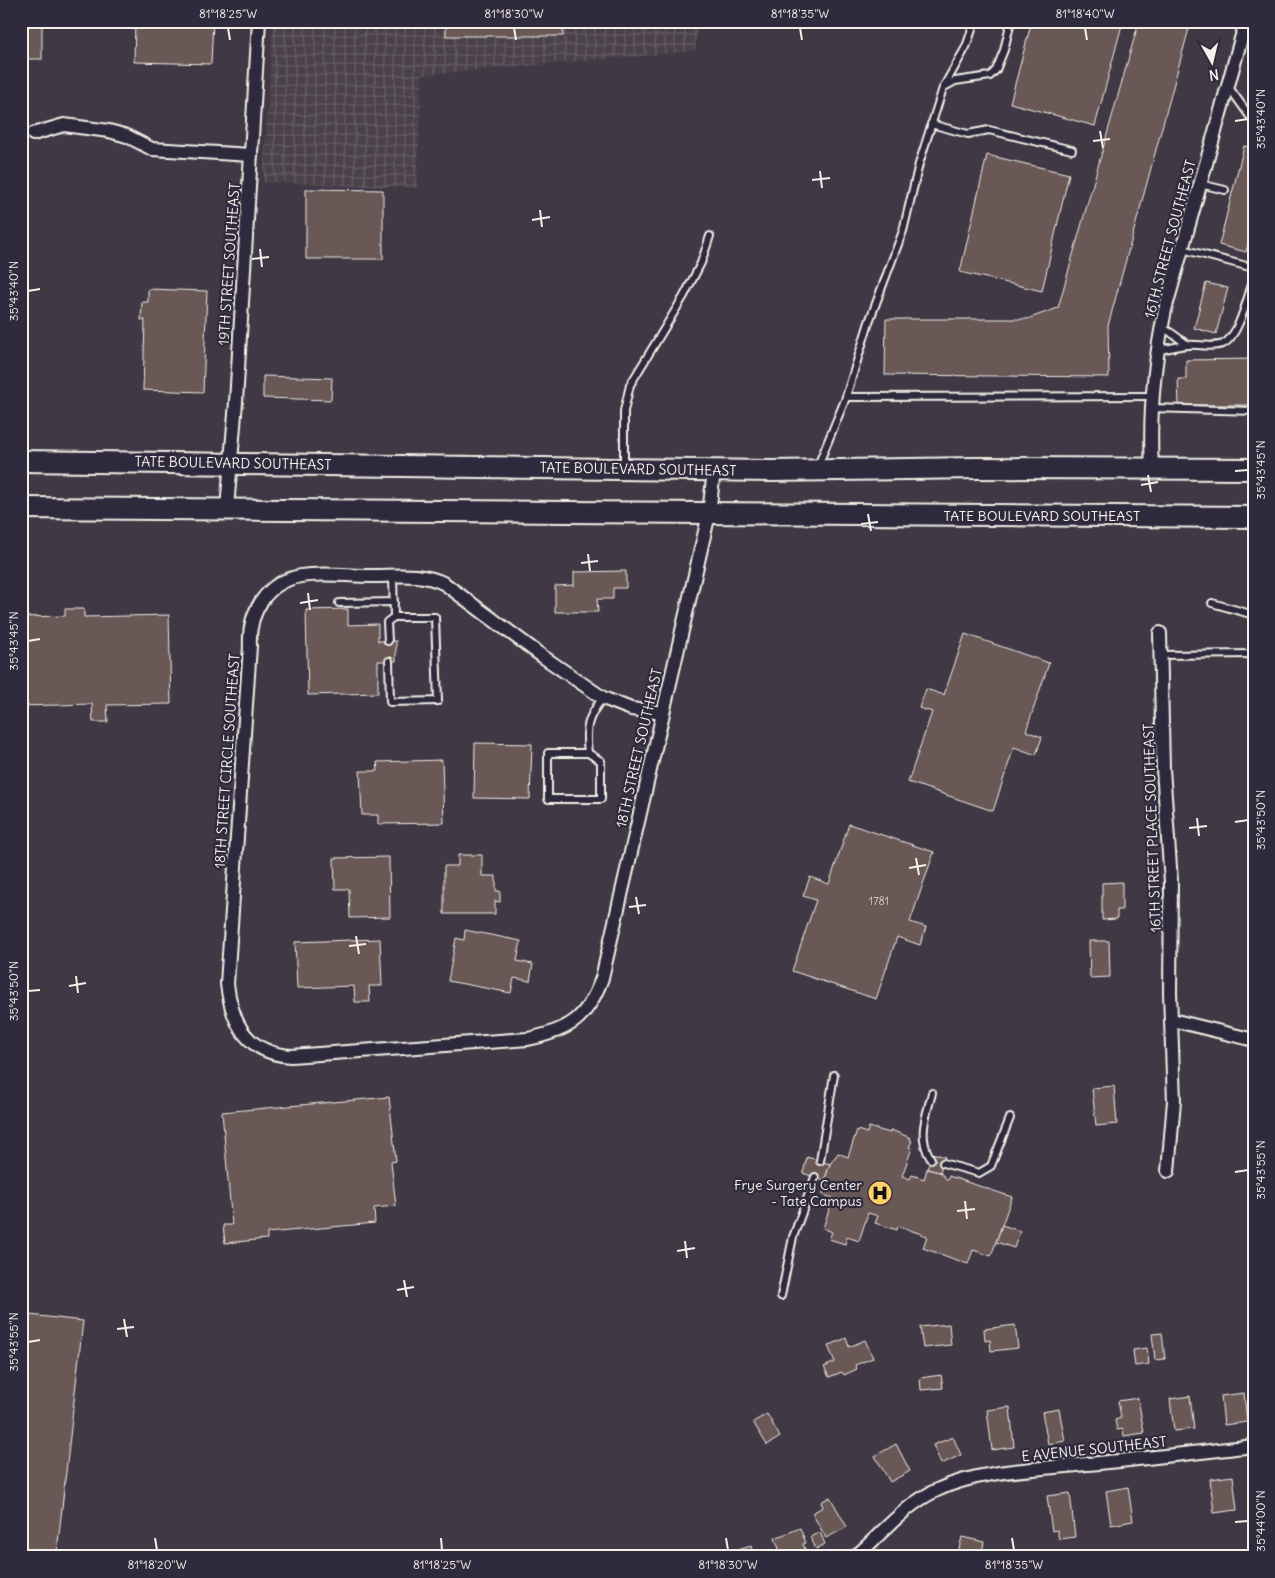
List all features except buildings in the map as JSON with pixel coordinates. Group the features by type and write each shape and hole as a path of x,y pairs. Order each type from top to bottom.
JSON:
{"main road":[{"name":"TATE BOULEVARD SOUTHEAST","path":"21,461 815,472 976,468 1254,469"},
{"name":"TATE BOULEVARD SOUTHEAST","path":"21,508 574,511 709,514 1254,516"}],"street":[{"name":"19TH STREET SOUTHEAST","path":"227,508 236,402 258,21"},
{"name":"16TH STREET SOUTHEAST","path":"1152,468 1151,402 1161,328 1246,21"},
{"path":"33,134 64,125 109,131 127,136 152,149 251,155"},
{"name":"18TH STREET SOUTHEAST","path":"572,1024 590,1003 602,978 709,514 714,470"},
{"name":"18TH STREET CIRCLE SOUTHEAST","path":"572,1024 549,1035 528,1039 291,1056 264,1050 250,1041 242,1031 230,1005 227,984 252,618 267,594 274,587 291,578 309,575 427,577 445,584 542,656 603,698 631,710 663,713"},
{"name":"16TH STREET PLACE SOUTHEAST","path":"1160,634 1163,769 1171,881 1170,993 1172,1020"},
{"path":"1168,1171 1174,1101 1172,1020 1254,1040"},
{"name":"E AVENUE SOUTHEAST","path":"854,1557 901,1513 920,1499 938,1489 962,1480 1254,1446"}],"lane":[{"path":"815,472 846,397 869,322 903,231 919,164 942,88 966,47 975,21"},
{"path":"942,88 955,81 990,76 996,70 1004,50 1011,21"},
{"path":"1228,86 1254,122"},
{"path":"931,124 968,134 990,130 1072,150"},
{"path":"1200,184 1225,190"},
{"path":"624,469 624,411 630,386 684,296 701,263 710,236"},
{"path":"1182,249 1254,268"},
{"path":"1157,350 1188,345 1224,343 1232,336 1238,326 1254,278"},
{"path":"1161,328 1188,345"},
{"path":"846,397 1151,402 1254,411"},
{"path":"393,576 394,617"},
{"path":"339,603 394,602"},
{"path":"1212,603 1254,615"},
{"path":"388,641 388,622 394,617 435,617 438,701 390,702 389,661"},
{"path":"1160,655 1254,654"},
{"path":"588,754 586,731 589,716 603,698"},
{"path":"548,753 588,754 601,761 601,800 548,799 548,753"},
{"path":"820,1161 834,1075"},
{"path":"931,1159 925,1149 923,1130 932,1093"},
{"path":"943,1163 979,1173 991,1166 1010,1118"},
{"path":"781,1296 793,1237 815,1177"}],"shaded area":[{"path":"273,21 697,21 695,51 422,75 417,188 263,182"}],"place":[{"name":"Frye Surgery Center - Tate Campus","path":"880,1193"}]}
